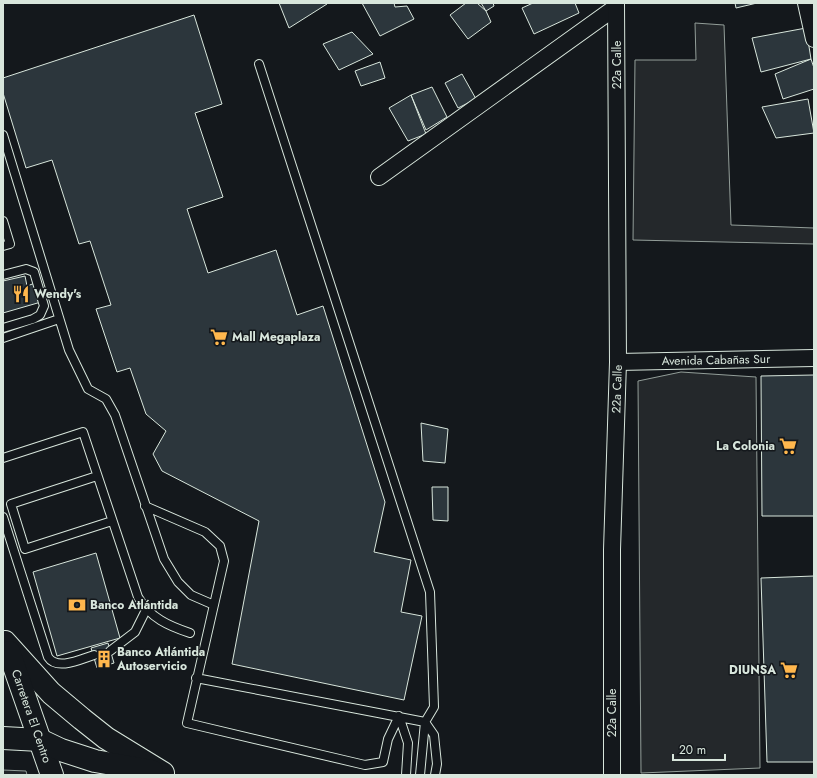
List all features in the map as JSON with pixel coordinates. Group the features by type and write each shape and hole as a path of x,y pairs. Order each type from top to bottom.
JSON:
{"main road":[{"name":"Carretera El Centro","path":"4,639 52,775"},
{"path":"4,639 51,693 82,719 106,738 165,774"},
{"path":"3,738 40,740 60,750 96,761 165,774"}],"street":[{"path":"806,3 814,39"},
{"path":"379,177 616,5"},
{"name":"22a Calle","path":"612,775 612,550 618,362 616,5"},
{"name":"Avenida Cabañas Sur","path":"618,362 814,358"}],"lane":[{"path":"259,64 430,592 434,707 425,722 420,775"},
{"path":"3,134 69,350 88,389 106,399 115,415 164,559 178,582 191,595 214,605"},
{"path":"3,221 10,244 3,246"},
{"path":"3,276 26,269 34,272 44,306 40,315 3,328"},
{"path":"3,338 59,319"},
{"path":"3,458 83,432 135,591 146,610 167,625 190,633"},
{"path":"97,476 11,504 25,549 112,521"},
{"path":"145,506 205,532 220,546 224,561 196,678 187,723 365,765 383,762 388,739 399,716"},
{"path":"3,517 48,657 54,663 64,664 94,656"},
{"path":"110,651 135,632 146,610"},
{"path":"196,678 425,722 434,735 436,764 434,775"},
{"path":"399,716 408,743 406,775"}],"shaded area":[{"path":"695,23 724,25 731,225 814,228 814,244 633,240 635,60 696,60"},
{"path":"681,372 756,377 760,768 641,773 638,381"},
{"path":"3,770 26,771 27,775 3,775"}],"building":[{"path":"279,3 327,3 327,4 289,28"},
{"path":"362,3 394,3 395,7 407,6 414,19 380,36"},
{"path":"466,3 477,3 486,11 491,22 468,39 450,15"},
{"path":"481,3 493,3 494,6 486,11"},
{"path":"533,3 575,3 579,13 534,34 522,8"},
{"path":"735,3 757,3 736,8"},
{"name":"Mall Megaplaza","path":"194,15 222,104 195,113 223,197 187,209 208,273 276,250 297,315 323,306 385,502 374,552 411,560 401,612 422,616 404,700 232,664 259,521 162,471 153,454 166,431 146,414 130,368 117,372 96,309 111,305 90,241 79,244 52,160 26,168 3,93 3,78"},
{"path":"806,28 811,59 761,72 752,38"},
{"path":"352,32 373,54 339,70 323,44"},
{"path":"811,59 814,68 814,89 783,99 775,74"},
{"path":"380,62 385,78 361,86 355,71"},
{"path":"462,74 476,99 458,108 445,83"},
{"path":"432,87 447,117 426,130 411,95"},
{"path":"411,95 426,134 408,141 389,108"},
{"path":"808,99 814,133 776,138 762,107"},
{"name":"Wendy's","path":"25,276 27,286 35,283 41,302 3,313 3,281"},
{"name":"La Colonia","path":"814,375 814,516 762,516 761,376"},
{"path":"421,423 448,429 445,463 423,461"},
{"path":"432,487 448,487 448,521 433,520"},
{"name":"Banco Atlántida","path":"96,553 120,638 57,656 33,572"},
{"name":"DIUNSA","path":"814,576 814,762 767,762 761,578"},
{"name":"Banco Atlántida Autoservicio","path":"108,643 114,663 97,668 91,648"}],"place":[{"name":"Wendy's","path":"21,294"},
{"name":"Mall Megaplaza","path":"219,337"},
{"name":"La Colonia","path":"788,446"},
{"name":"Banco Atlántida","path":"77,605"},
{"name":"Banco Atlántida Autoservicio","path":"104,659"},
{"name":"DIUNSA","path":"789,670"}]}
